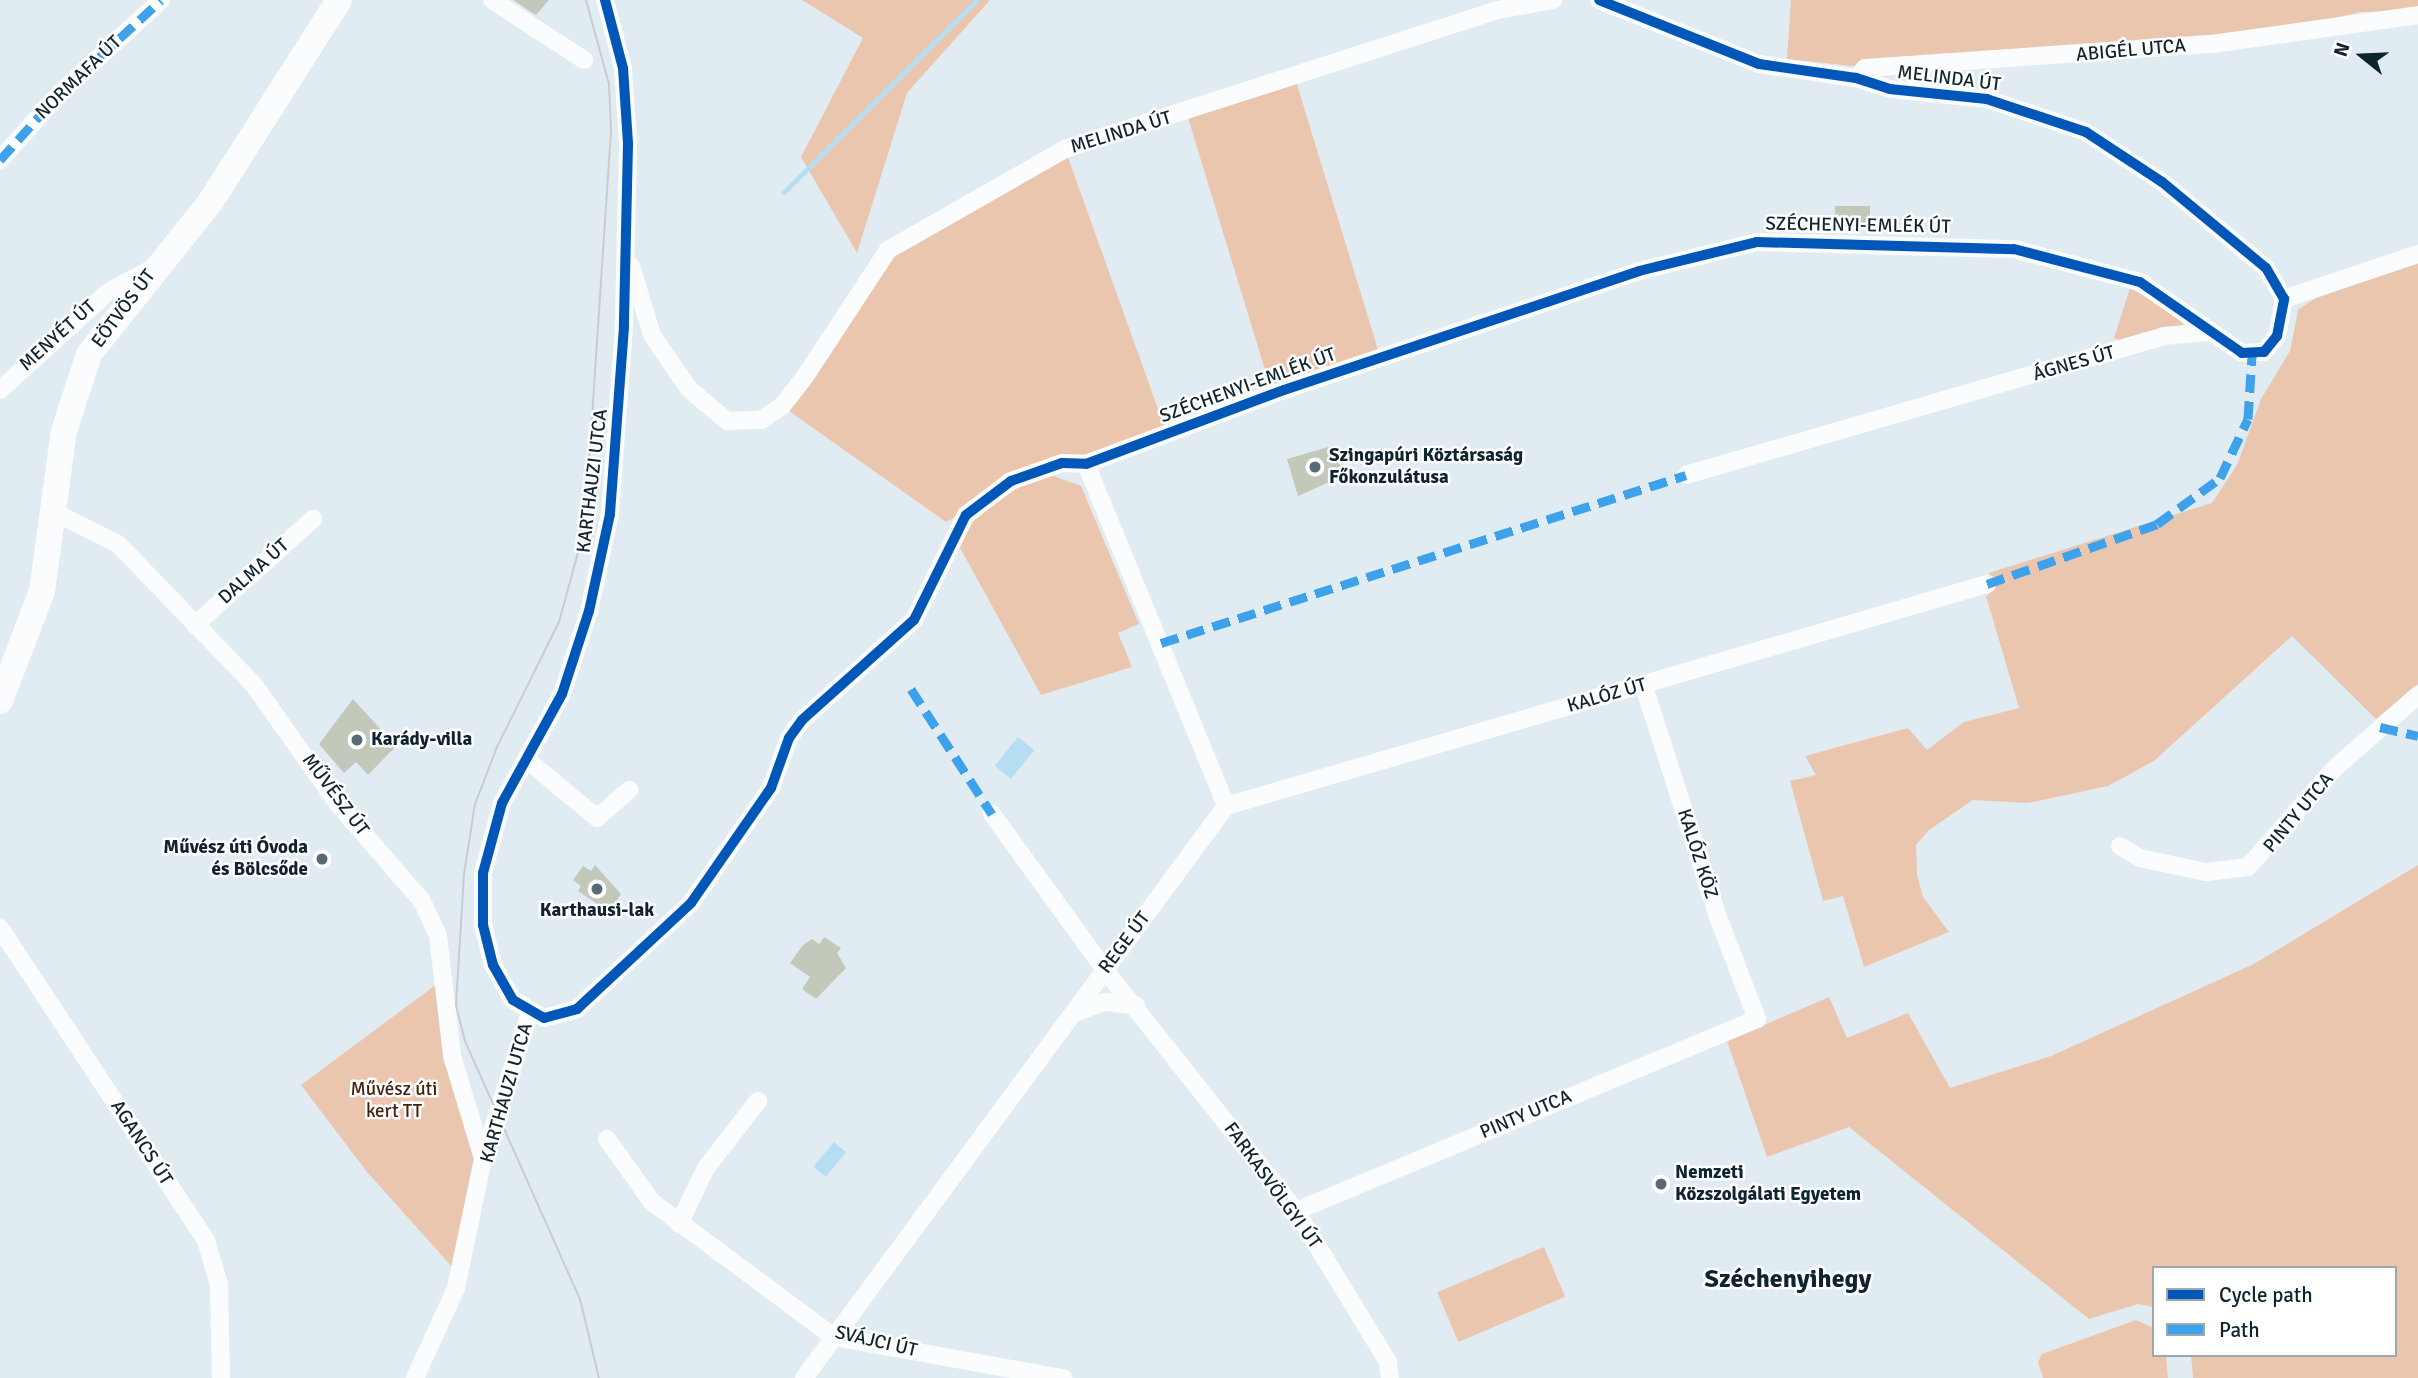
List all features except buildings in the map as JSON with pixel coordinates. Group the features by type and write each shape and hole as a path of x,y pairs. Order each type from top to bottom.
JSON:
{"street":[{"name":"NORMAFA ÚT","path":"0,160 60,93 161,0"},
{"name":"EÖTVÖS ÚT","path":"0,701 42,591 76,382 111,321 243,154 339,0"},
{"path":"492,0 584,60"},
{"name":"KARTHAUZI UTCA","path":"415,1378 456,1288 484,1176 483,1159 530,1013 506,991 493,965 482,897 494,823 562,694 601,562 614,473 626,253 623,68 605,0"},
{"name":"MELINDA ÚT","path":"626,253 652,335 701,403 727,421 743,423 782,407 888,250 1065,149 1497,10 1552,0"},
{"name":"MELINDA ÚT","path":"1599,0 1759,64 1856,78 1890,89 1987,99 2086,132 2162,182 2238,243 2266,268 2284,299"},
{"name":"ABIGÉL UTCA","path":"1856,78 1865,68 2212,44 2413,15"},
{"name":"SZÉCHENYI-EMLÉK ÚT","path":"530,1013 559,1017 577,1009 675,921 739,839 771,788 789,738 802,720 914,620 966,515 1011,481 1062,463 1086,464 1284,390 1639,271 1757,242 1978,246 2051,256 2140,282 2185,309 2208,332"},
{"path":"2208,332 2228,348 2255,356 2277,336 2284,299 2418,254"},
{"name":"MENYÉT ÚT","path":"0,390 108,292 157,266"},
{"name":"ÁGNES ÚT","path":"1686,475 2164,336 2208,332"},
{"path":"1086,464 1226,806"},
{"name":"MŰVÉSZ ÚT","path":"54,512 118,544 275,711 338,804 434,921 452,1056 483,1159"},
{"name":"DALMA ÚT","path":"195,625 313,519"},
{"name":"KALÓZ ÚT","path":"1226,806 1987,584"},
{"name":"KALÓZ KÖZ","path":"1644,686 1718,917 1757,1019"},
{"name":"PINTY UTCA","path":"2120,846 2140,858 2206,872 2248,867 2334,769 2418,695"},
{"path":"527,760 597,818 629,790"},
{"name":"REGE ÚT","path":"804,1378 1226,806"},
{"name":"FARKASVÖLGYI ÚT","path":"992,814 1105,970 1136,1005 1296,1212 1388,1362 1390,1378"},
{"name":"AGANCS ÚT","path":"0,929 206,1241 219,1284 221,1378"},
{"path":"1074,1013 1105,1002 1136,1005"},
{"name":"PINTY UTCA","path":"1296,1212 1757,1019"},
{"path":"679,1224 706,1168 758,1101"},
{"name":"SVÁJCI ÚT","path":"607,1139 652,1202 834,1337 1025,1375 1063,1378"}],"green space":[{"path":"802,0 990,0 907,93 857,253 801,157 863,38"},
{"path":"1791,0 2418,0 2418,11 2361,12 2280,30 1871,68 1787,59"},
{"path":"1295,78 1381,358 1272,392 1186,111"},
{"path":"1065,149 1167,434 1062,463 946,522 782,406 874,265"},
{"path":"2418,261 2418,684 2376,719 2292,636 2154,761 2108,786 2028,803 1973,800 1929,830 1916,845 1917,874 1923,897 1949,932 1864,967 1843,896 1823,901 1790,781 1816,775 1805,756 1908,728 1927,750 1964,722 2019,708 1986,596 1994,590 1989,573 2212,503 2237,465 2261,399 2290,351 2298,310 2314,299"},
{"path":"2130,288 2184,318 2183,326 2124,342 2114,338"},
{"path":"1048,474 1081,486 1139,624 1118,633 1132,667 1041,695 959,546 973,520 1014,487"},
{"path":"2418,865 2418,1378 2193,1378 2191,1357 2397,1357 2397,1266 2152,1266 2152,1307 2138,1304 2089,1319 1849,1127 1767,1157 1727,1041 1829,997 1847,1038 1908,1013 1950,1088 2051,1056 2254,964"},
{"name":"Művész úti kert TT","path":"441,981 475,1165 454,1269 367,1172 301,1085"},
{"path":"1544,1247 1565,1297 1458,1342 1437,1292"},
{"path":"2136,1320 2152,1327 2152,1357 2166,1357 2168,1378 2043,1378 2038,1362 2042,1354"}],"water":[{"path":"1018,737 1034,750 1011,779 995,766"},
{"path":"834,1142 846,1152 826,1177 813,1167"}],"waterway":[{"path":"784,192 977,0"}],"tram line":[{"path":"586,0 609,84 611,131 585,527 559,622 497,747 475,804 464,874 456,1005 465,1041 580,1299 599,1378"}],"marked path":[{"path":"0,160 60,93 161,0"},
{"path":"1987,584 2157,524 2220,478 2248,419 2252,355"},
{"path":"1161,643 1686,475"},
{"path":"911,689 992,814"},
{"path":"2380,727 2418,736"}],"cycle path":[{"path":"605,0 623,68 628,144 624,327 610,514 589,611 562,694 502,803 483,873 483,925 493,965 513,1000 544,1018 577,1009 691,903 771,788 789,738 802,720 914,620 966,515 1011,481 1062,463 1086,464 1284,390 1639,271 1757,242 2014,249 2140,282 2242,353 2264,352 2277,336 2284,299 2266,268 2162,182 2086,132 1987,99 1890,89 1856,78 1759,64 1599,0"}],"place":[{"name":"Szingapúri Köztársaság Főkonzulátusa","path":"1315,467"},
{"name":"Karády-villa","path":"357,740"},
{"name":"Művész úti Óvoda és Bölcsőde","path":"322,859"},
{"name":"Karthausi-lak","path":"597,889"},
{"name":"Nemzeti Közszolgálati Egyetem","path":"1661,1184"}],"district":[{"name":"Széchenyihegy","path":"1788,1280"}]}
